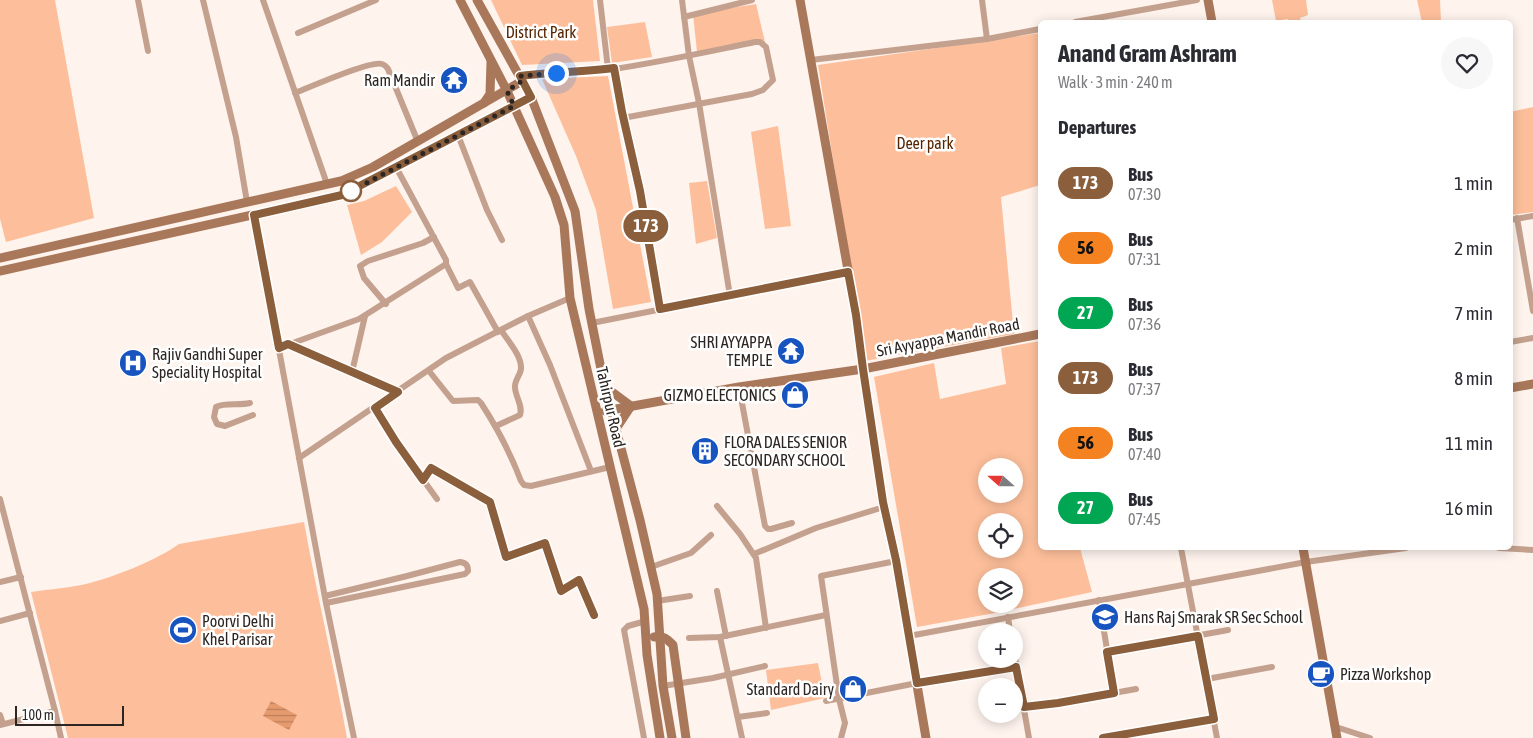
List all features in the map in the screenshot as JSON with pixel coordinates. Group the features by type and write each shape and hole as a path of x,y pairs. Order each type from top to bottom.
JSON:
{"main road":[{"name":"Tahirpur Road","path":"460,0 514,106 555,197 564,225 570,298 646,622 647,655 660,738"},
{"name":"Tahirpur Road","path":"477,0 531,97 575,211 592,323 604,386 651,567 657,601 663,686 672,738"},
{"path":"800,0 856,315 884,507 896,560 926,738"},
{"path":"1208,0 1212,20"},
{"path":"484,103 490,94 491,60"},
{"path":"0,258 341,181 373,167 418,142 507,91 521,79"},
{"path":"0,271 342,195 531,97"},
{"name":"Sri Ayyappa Mandir Road","path":"597,412 739,387 863,369 1038,334"},
{"path":"1513,387 1533,384"},
{"path":"604,386 632,406 615,430"},
{"path":"1303,550 1338,738"},
{"path":"646,638 659,636 667,638 673,645 686,738"}],"street":[{"path":"138,0 148,51"},
{"path":"203,0 236,137 247,202"},
{"path":"263,0 327,184"},
{"path":"298,33 366,2 376,0"},
{"path":"600,0 611,69 640,191 660,309"},
{"path":"682,0 688,56 699,103 730,296"},
{"path":"684,17 752,0"},
{"path":"982,0 987,39"},
{"path":"1095,20 1197,0"},
{"path":"811,60 987,39 1038,29"},
{"path":"521,79 611,69 760,42 766,47 773,80 763,90 674,110 623,118"},
{"path":"295,93 365,66 381,63 388,69 418,142"},
{"path":"458,135 487,210 502,240"},
{"path":"396,168 446,260 446,264 458,288 470,282 521,364 520,373 515,385 522,410 520,415 496,426"},
{"path":"254,215 326,603 354,738"},
{"path":"1533,216 1514,219 1533,311"},
{"path":"386,304 364,278 360,266 368,261 423,244 434,237"},
{"path":"279,348 365,316 446,264"},
{"path":"592,323 848,272"},
{"path":"299,458 446,358 528,316 570,298"},
{"path":"352,372 365,316"},
{"path":"528,316 550,365 591,471"},
{"path":"1513,341 1533,338"},
{"path":"288,344 398,392"},
{"path":"429,371 451,400 478,400 481,403 508,447 524,485 531,486 610,467"},
{"path":"739,387 765,526 771,529 792,523"},
{"path":"250,403 240,406 222,404 216,407 214,416 217,424 224,426 253,415"},
{"path":"375,408 396,442 437,499"},
{"path":"423,480 431,468 490,502 506,557 545,543 561,591 579,580 594,615"},
{"path":"0,499 61,738"},
{"path":"717,506 754,554 759,570 766,628"},
{"path":"754,554 816,528 884,507"},
{"path":"651,567 691,553 711,535"},
{"path":"1513,549 1533,550"},
{"path":"1181,550 1217,738"},
{"path":"909,636 1306,562 1392,550"},
{"path":"841,738 845,723 839,699 821,576 896,560"},
{"path":"325,596 460,562 465,563 468,567 468,571 465,574 326,603"},
{"path":"0,582 21,576"},
{"path":"717,591 729,674 742,738"},
{"path":"657,601 690,596"},
{"path":"1099,600 1114,693"},
{"path":"0,621 30,613"},
{"path":"689,638 723,636 826,615"},
{"path":"1008,617 1009,623"},
{"path":"644,738 624,630 628,626 646,622"},
{"path":"1107,652 1228,630"},
{"path":"663,686 765,666"},
{"path":"1207,679 1272,667"},
{"path":"826,701 917,683 1010,668"},
{"path":"1016,668 1029,738"},
{"path":"1024,707 1058,703 1136,688"},
{"path":"0,715 1,724 55,712"},
{"path":"738,717 767,713"},
{"path":"1103,738 1214,719"},
{"path":"1336,727 1370,738"}],"green space":[{"path":"0,0 55,0 94,218 6,242 0,219"},
{"name":"District Park","path":"491,0 593,0 600,61 522,65"},
{"path":"1272,0 1306,0 1308,15 1300,18 1300,20 1276,20"},
{"path":"1417,0 1440,0 1441,20 1422,20"},
{"path":"756,4 765,42 729,49 697,52 693,14"},
{"path":"645,22 652,57 612,63 607,27"},
{"name":"Deer park","path":"1038,33 1038,186 1001,197 1014,334 865,361 818,65"},
{"path":"608,76 651,302 613,309 596,210 576,156 542,79"},
{"path":"1533,107 1533,212 1513,215 1513,111"},
{"path":"778,126 791,226 765,229 751,132"},
{"path":"707,181 717,238 696,244 689,183"},
{"path":"396,186 412,212 382,242 361,255 347,205 364,201"},
{"path":"1038,341 1038,550 1081,550 1092,592 1023,607 1023,568 978,568 978,613 995,613 917,627 874,377 934,363 940,399 1006,384 1001,348"},
{"name":"Poorvi Delhi Khel Parisar","path":"304,522 347,738 68,738 31,592 75,586 100,580 148,562 179,544"},
{"path":"818,663 825,698 771,710 766,670"}],"shaded area":[{"path":"271,701 297,715 289,730 263,716"}],"bus line":[{"name":"173","path":"594,615 579,580 561,591 545,543 506,557 490,502 431,468 423,480 375,408 398,392 288,344 279,348 254,215 342,195 376,178 531,97 520,76 590,72 614,68 640,191 660,309 848,272 883,502 896,560 917,683 1016,667 1024,707 1058,703 1114,693 1107,652 1198,636 1214,719 1103,738"}],"place":[{"name":"Ram Mandir","path":"454,80"},
{"name":"SHRI AYYAPPA TEMPLE","path":"791,351"},
{"name":"Rajiv Gandhi Super Speciality Hospital","path":"133,363"},
{"name":"GIZMO ELECTONICS","path":"795,395"},
{"name":"FLORA DALES SENIOR SECONDARY SCHOOL","path":"705,451"},
{"name":"Hans Raj Smarak SR Sec School","path":"1105,617"},
{"name":"Poorvi Delhi Khel Parisar","path":"183,630"},
{"name":"Pizza Workshop","path":"1321,674"},
{"name":"Standard Dairy","path":"853,689"}],"route":[{"path":"351,191 514,106 507,91 522,81 520,76 556,73"}]}
